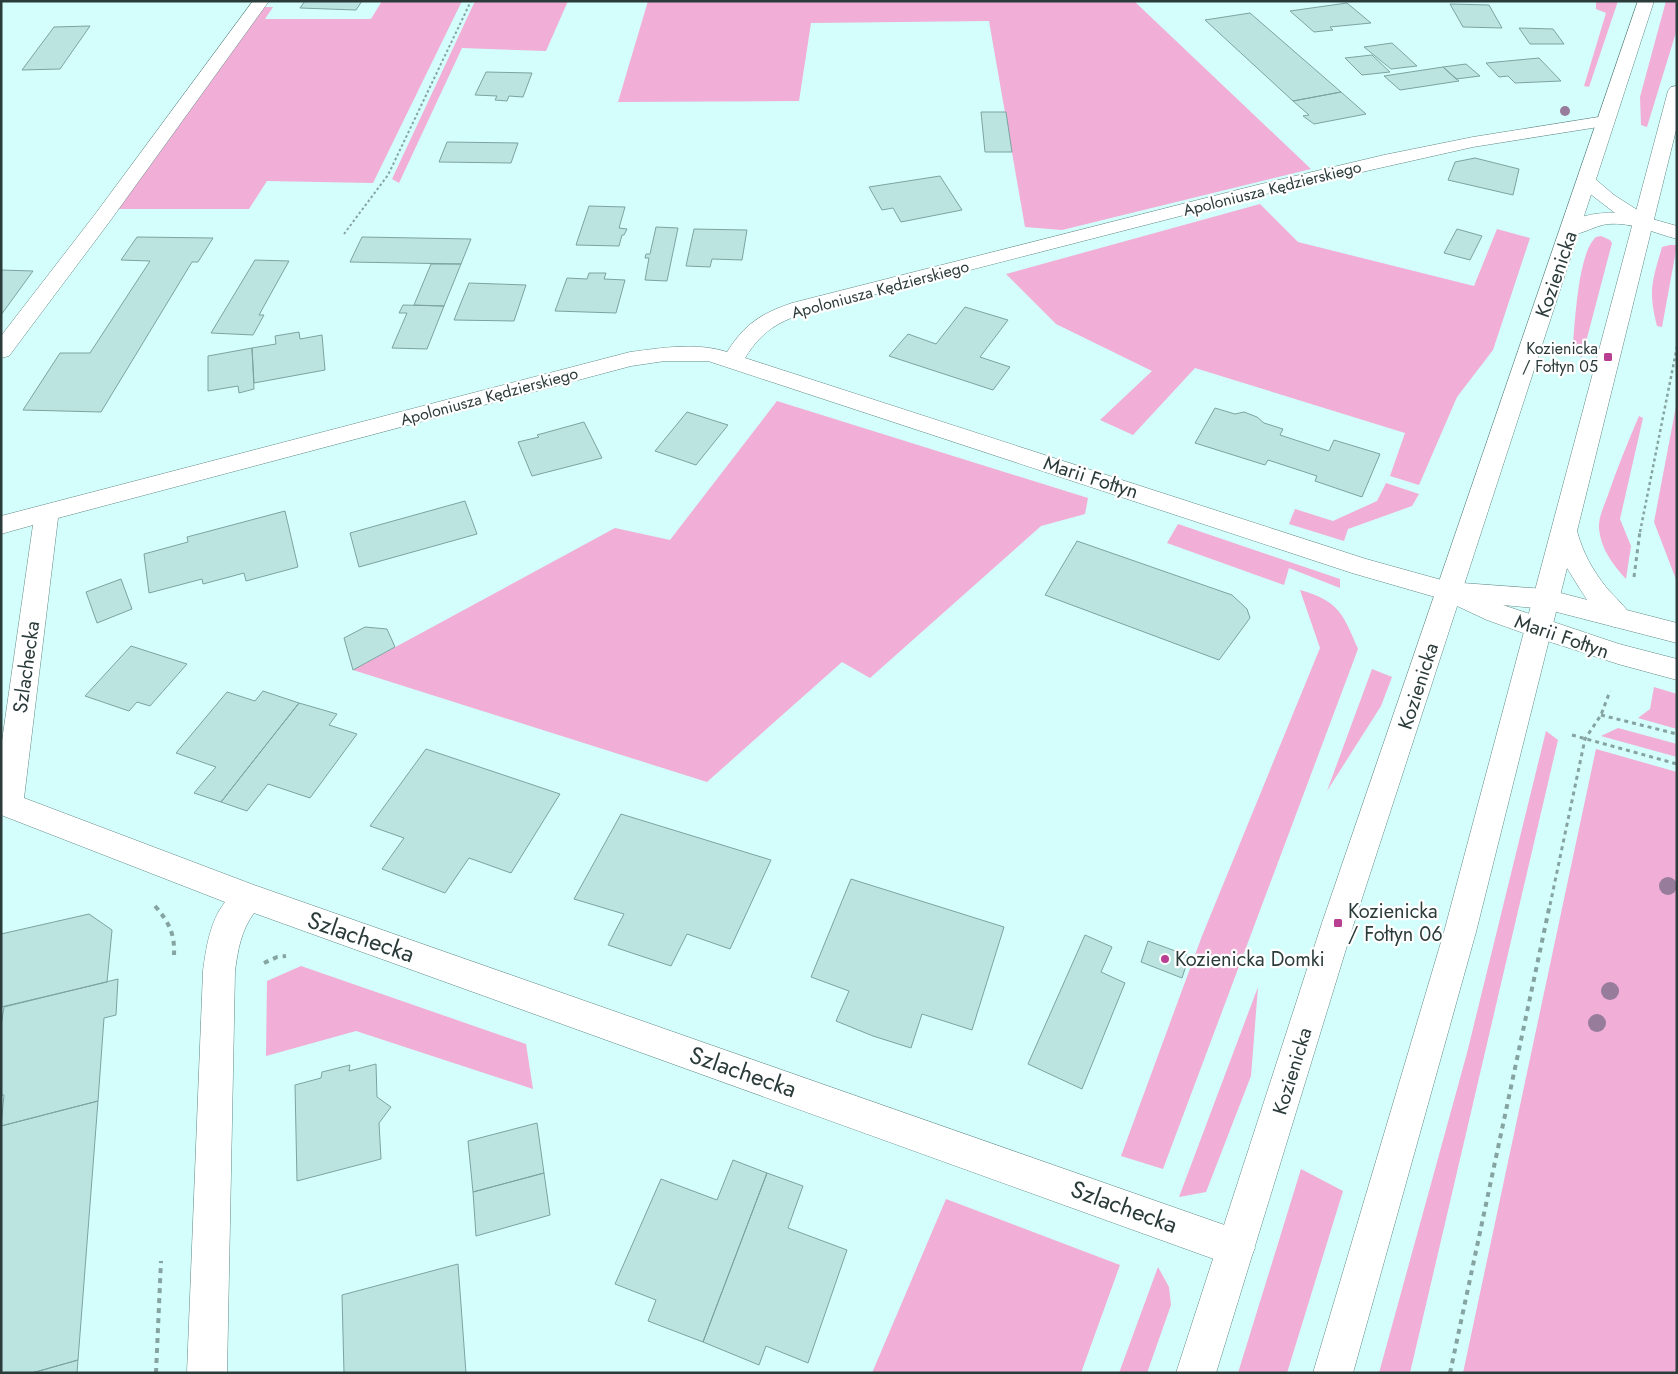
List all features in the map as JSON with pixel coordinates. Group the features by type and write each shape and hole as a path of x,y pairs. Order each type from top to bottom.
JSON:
{"street":[{"path":"1,350 103,217 261,1"},
{"name":"Kozienicka","path":"1196,1373 1338,923 1646,1"},
{"path":"1333,1373 1460,932 1565,531 1643,222 1670,145 1677,91"},
{"name":"Apoloniusza Kędzierskiego","path":"1,525 630,359 665,354 710,354 733,360 747,338 762,324 793,311 840,297 1264,189 1375,163 1473,142 1605,121"},
{"path":"1587,182 1606,199 1643,222"},
{"path":"1571,230 1582,223 1608,217 1624,217 1677,233"},
{"name":"Marii Fołtyn","path":"733,360 1361,567 1450,592 1496,613 1542,613 1621,618 1677,632"},
{"name":"Szlachecka","path":"47,512 8,805 248,898 1236,1248"},
{"path":"1565,531 1570,553 1597,594 1621,618"},
{"name":"Marii Fołtyn","path":"1542,613 1618,654 1677,670"},
{"path":"207,1373 219,972 223,944 232,918 248,898"}],"path":[{"path":"344,234 388,175 471,1"},
{"path":"1621,618 1633,584 1640,533 1677,347"},
{"path":"1450,1373 1585,738 1601,715 1609,697 1618,654"},
{"path":"1601,715 1677,734"},
{"path":"1572,735 1677,764"},
{"path":"147,901 170,921 176,937 174,964"},
{"path":"260,968 264,963 277,957 293,956"},
{"path":"156,1373 161,1253"}],"shaded area":[{"path":"382,1 462,1 373,183 267,181 249,209 116,209 263,7 273,7 265,19 371,19"},
{"path":"475,1 568,1 546,51 462,48 399,183 392,179"},
{"path":"648,1 1134,1 1311,169 1062,230 1025,227 989,21 811,23 799,101 618,102"},
{"path":"1596,1 1618,1 1589,87 1584,86 1606,13 1596,9"},
{"path":"1666,1 1677,1 1677,29 1647,127 1641,125 1640,97"},
{"path":"1260,204 1298,242 1474,286 1497,229 1530,238 1493,350 1457,397 1419,485 1390,476 1405,433 1195,368 1133,435 1100,420 1152,371 1056,324 1006,274"},
{"path":"1601,236 1612,243 1582,357 1572,354 1578,292 1585,259 1590,246 1596,237"},
{"path":"1677,245 1662,327 1657,326 1652,286 1662,247"},
{"path":"777,401 1088,498 1085,514 1041,526 870,678 842,662 707,782 353,670 615,528 670,540"},
{"path":"1677,401 1677,582 1654,522"},
{"path":"1639,416 1643,418 1620,519 1631,546 1626,579 1605,550 1600,536 1599,521"},
{"path":"1386,483 1419,494 1412,506 1348,529 1344,541 1289,524 1295,509 1333,521 1377,501"},
{"path":"1178,524 1340,579 1340,588 1289,568 1284,585 1167,543"},
{"path":"1300,590 1323,599 1338,610 1358,649 1163,1169 1121,1156 1202,936 1320,648"},
{"path":"1372,669 1392,677 1381,706 1327,791"},
{"path":"1654,687 1677,694 1677,729 1638,718 1650,709"},
{"path":"1618,728 1677,744 1677,757 1601,736"},
{"path":"1546,731 1558,740 1410,1373 1379,1373 1467,1053"},
{"path":"1596,749 1677,772 1677,1373 1463,1373"},
{"path":"301,966 526,1044 533,1089 356,1031 266,1056 267,981"},
{"path":"1258,987 1251,1076 1206,1192 1179,1197"},
{"path":"1301,1169 1343,1191 1287,1373 1238,1373"},
{"path":"946,1199 1120,1265 1081,1373 872,1373"},
{"path":"1158,1267 1169,1287 1171,1305 1147,1373 1119,1373"}],"building":[{"path":"305,1 362,1 356,10 300,8"},
{"path":"1347,3 1371,23 1330,27 1333,30 1314,32 1290,11"},
{"path":"1450,4 1489,5 1502,28 1463,27"},
{"path":"1250,13 1341,92 1293,101 1205,20"},
{"path":"90,26 60,69 22,70 54,27"},
{"path":"1519,28 1553,29 1564,44 1530,44"},
{"path":"1392,43 1417,66 1391,69 1364,47"},
{"path":"1372,55 1390,72 1362,75 1345,58"},
{"path":"1539,58 1561,81 1515,83 1508,76 1499,77 1486,63"},
{"path":"1466,64 1480,76 1456,79 1443,67"},
{"path":"1443,67 1459,81 1400,90 1384,76"},
{"path":"486,72 532,73 523,97 509,96 507,101 495,100 497,96 475,95"},
{"path":"1341,92 1366,114 1314,124 1303,116 1309,115 1293,101"},
{"path":"981,112 1006,112 1012,152 985,152"},
{"path":"447,142 518,143 511,163 439,162"},
{"path":"1475,158 1519,169 1513,195 1448,180 1455,162"},
{"path":"940,176 962,210 901,222 893,208 882,210 869,187"},
{"path":"589,206 625,207 619,228 627,229 624,235 622,235 619,246 576,245"},
{"path":"656,227 678,228 667,281 645,280 649,258 645,258 646,254 650,254"},
{"path":"694,229 747,230 742,260 712,259 710,267 686,266"},
{"path":"1457,229 1482,236 1470,260 1444,253"},
{"path":"137,237 213,238 198,262 192,262 101,412 23,410 60,353 90,353 150,261 121,260"},
{"path":"362,237 471,239 461,264 350,262"},
{"path":"255,260 289,261 259,315 264,315 253,335 211,333"},
{"path":"431,264 461,264 444,306 414,305"},
{"path":"1,270 33,271 1,315"},
{"path":"589,273 606,273 604,279 625,280 616,313 555,311 567,278 587,279"},
{"path":"469,283 526,285 514,321 454,320"},
{"path":"403,305 444,306 427,349 392,348 407,313 399,313"},
{"path":"965,307 1008,320 980,357 1010,367 993,390 889,356 908,334 936,344"},
{"path":"299,332 300,339 322,335 325,370 254,383 252,348 276,344 275,336"},
{"path":"252,348 254,389 239,393 238,386 208,391 208,356"},
{"path":"1215,408 1235,414 1244,412 1257,417 1264,423 1283,429 1280,435 1329,451 1334,440 1380,454 1362,497 1315,481 1317,476 1268,460 1265,465 1195,443"},
{"path":"687,412 728,425 696,465 655,451"},
{"path":"584,422 602,458 532,476 518,442"},
{"path":"465,501 477,534 359,567 350,533"},
{"path":"285,511 298,567 246,581 244,573 203,584 202,579 149,593 144,554 188,542 187,537"},
{"path":"1077,541 1232,595 1247,609 1250,618 1219,660 1045,595"},
{"path":"121,579 132,609 97,623 86,592"},
{"path":"365,627 387,629 395,647 353,670 344,638"},
{"path":"131,646 187,664 150,706 137,702 129,711 85,696"},
{"path":"263,691 299,703 221,802 194,793 216,767 176,753 227,692 255,701"},
{"path":"299,703 337,714 329,725 357,734 310,798 268,784 247,811 221,802"},
{"path":"426,749 560,794 511,873 469,858 445,893 382,869 404,838 370,826"},
{"path":"621,814 771,860 730,949 687,934 671,966 608,945 624,914 574,899"},
{"path":"851,879 1004,927 972,1030 922,1014 911,1048 873,1036 836,1021 849,991 811,977"},
{"path":"89,914 112,930 107,982 1,1007 1,934"},
{"path":"1085,935 1112,947 1101,972 1125,983 1082,1089 1028,1064"},
{"name":"Kozienicka Domki","path":"1148,941 1189,956 1182,978 1141,962"},
{"path":"118,979 116,1015 104,1018 98,1101 1,1126 4,1095 1,1095 1,1026 4,1007"},
{"path":"376,1064 377,1097 391,1107 379,1123 381,1159 297,1181 295,1085 321,1078 322,1072 350,1065 349,1071"},
{"path":"98,1101 78,1360 32,1373 1,1373 1,1126"},
{"path":"537,1123 544,1173 473,1192 468,1141"},
{"path":"733,1160 767,1173 703,1342 648,1321 656,1300 615,1284 661,1179 717,1200"},
{"path":"544,1173 550,1215 476,1236 473,1192"},
{"path":"767,1173 803,1186 788,1228 847,1250 808,1363 766,1346 759,1365 703,1342"},
{"path":"458,1264 466,1373 344,1373 342,1295"},
{"path":"78,1360 77,1373 32,1373"}],"place":[{"name":"Kozienicka / Fołtyn 05","path":"1608,357"},
{"name":"Kozienicka / Fołtyn 06","path":"1338,923"},
{"name":"Kozienicka Domki","path":"1165,959"}]}
